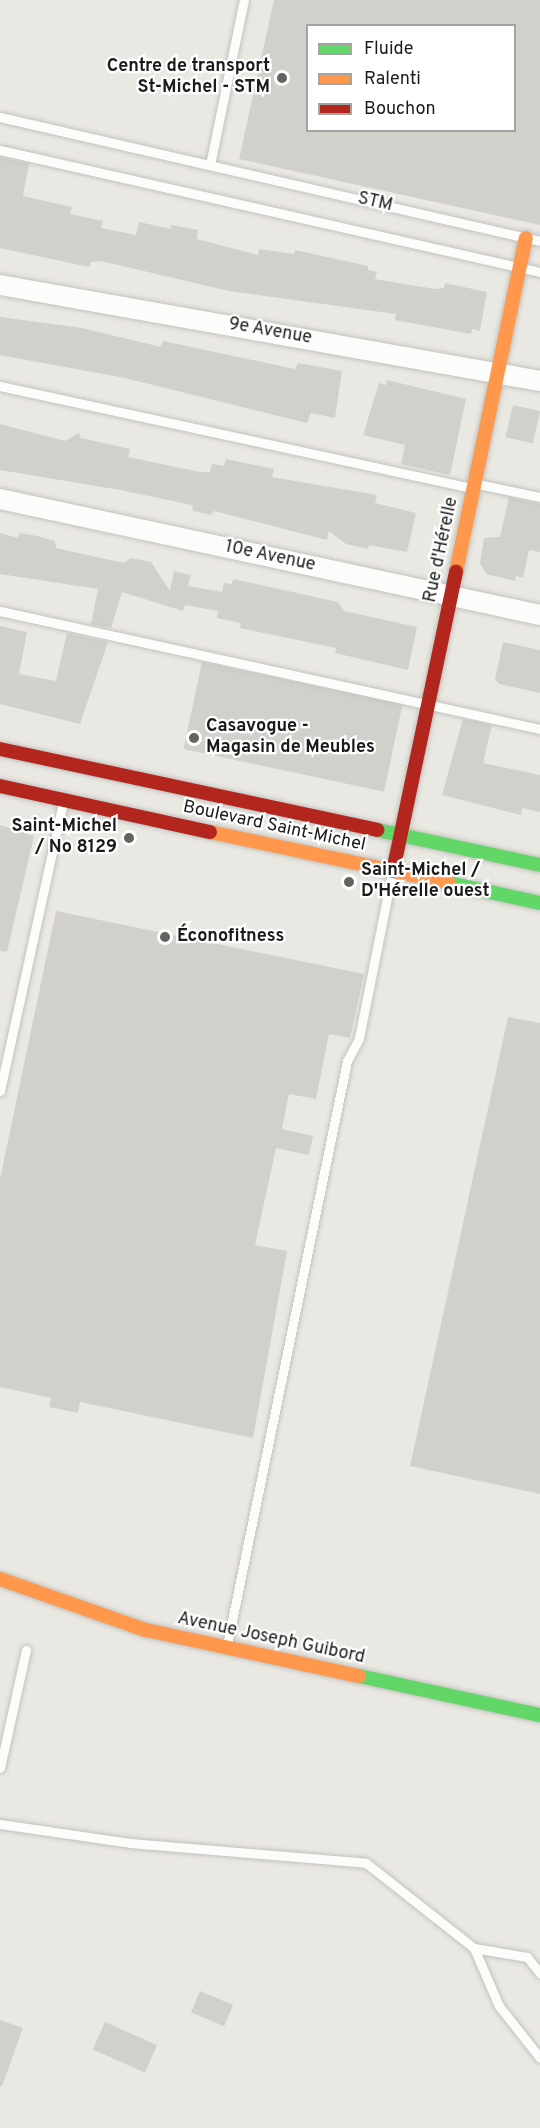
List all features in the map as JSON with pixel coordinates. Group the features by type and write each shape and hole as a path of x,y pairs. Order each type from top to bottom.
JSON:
{"street":[{"name":"Rue d'Hérelle","path":"393,871 526,237"},
{"name":"9e Avenue","path":"0,285 540,381"},
{"name":"10e Avenue","path":"0,499 540,615"},
{"name":"Boulevard Saint-Michel","path":"0,749 540,864"},
{"name":"Boulevard Saint-Michel","path":"0,786 540,903"},
{"name":"Avenue Joseph Guibord","path":"0,1579 92,1614 226,1648 540,1715"}],"lane":[{"path":"210,165 244,0"},
{"name":"STM","path":"0,117 540,241"},
{"path":"0,150 540,272"},
{"path":"0,387 474,486 540,497"},
{"path":"0,611 540,729"},
{"path":"0,1091 63,799"},
{"path":"226,1648 347,1061 359,1038 393,871"},
{"path":"0,1768 26,1650"},
{"path":"0,1824 130,1843 366,1863 474,1948 527,1958 540,1973"},
{"path":"474,1948 499,2006 540,2058"}],"building":[{"name":"Centre de transport St-Michel - STM","path":"274,0 540,0 540,225 239,159"},
{"path":"0,157 29,164 23,196 72,207 70,214 103,221 101,228 136,235 139,222 171,229 171,225 198,230 197,239 258,255 259,249 294,254 295,250 368,266 368,270 377,272 375,279 435,289 444,288 445,283 487,292 480,331 472,329 471,334 395,320 396,314 229,291 101,261 91,262 89,267 0,248"},
{"path":"0,317 82,328 161,347 163,341 295,369 298,363 342,371 335,418 311,413 307,423 125,378 0,355"},
{"path":"387,380 466,399 450,475 401,464 405,445 363,435 379,383 386,385"},
{"path":"513,405 540,411 533,443 506,437"},
{"path":"0,424 65,441 79,433 81,438 130,449 128,457 200,472 210,472 212,464 224,466 226,459 274,469 272,477 377,495 375,503 416,513 407,552 369,545 368,549 346,544 329,531 327,540 214,511 211,515 193,511 192,505 120,490 0,470"},
{"path":"509,497 540,504 540,552 529,550 523,578 516,576 515,581 486,574 480,563 484,538 500,537"},
{"path":"0,533 18,538 20,533 37,536 55,541 56,548 124,563 131,558 151,562 170,591 174,571 191,575 188,586 222,592 224,583 232,584 233,579 338,602 344,611 417,627 408,670 335,653 336,648 240,628 241,623 217,618 218,611 185,605 183,611 122,592 111,628 91,624 98,589 0,574"},
{"path":"0,626 27,632 19,674 56,681 67,633 108,642 80,724 0,704"},
{"path":"503,642 540,650 540,693 499,684 495,679"},
{"path":"202,662 403,705 384,792 183,749"},
{"path":"463,719 492,725 483,763 540,775 540,812 522,808 521,815 442,795"},
{"path":"0,825 34,836 7,952 0,951"},
{"path":"56,911 364,974 350,1038 329,1034 316,1099 289,1094 282,1129 313,1136 309,1155 276,1148 255,1245 287,1251 253,1438 80,1402 78,1413 49,1407 51,1398 0,1387 0,1179"},
{"path":"508,1017 540,1023 540,1494 410,1466"},
{"path":"200,1991 233,2005 224,2026 191,2012"},
{"path":"0,2020 23,2028 2,2086 0,2086"},
{"path":"105,2022 157,2045 145,2073 93,2049"}],"traffic: fast":[{"path":"377,830 540,865"},
{"path":"449,883 540,903"},
{"path":"359,1676 540,1715"}],"traffic: slow":[{"path":"456,572 526,238"},
{"path":"210,832 449,883"},
{"path":"0,1579 146,1630 359,1676"}],"traffic: jam":[{"path":"393,871 456,572"},
{"path":"0,749 377,830"},
{"path":"0,786 210,832"}],"place":[{"name":"Centre de transport St-Michel - STM","path":"282,78"},
{"name":"Casavogue - Magasin de Meubles","path":"194,738"},
{"name":"Saint-Michel / No 8129","path":"129,838"},
{"name":"Saint-Michel / D'Hérelle ouest","path":"349,882"},
{"name":"Éconofitness","path":"165,937"}]}
